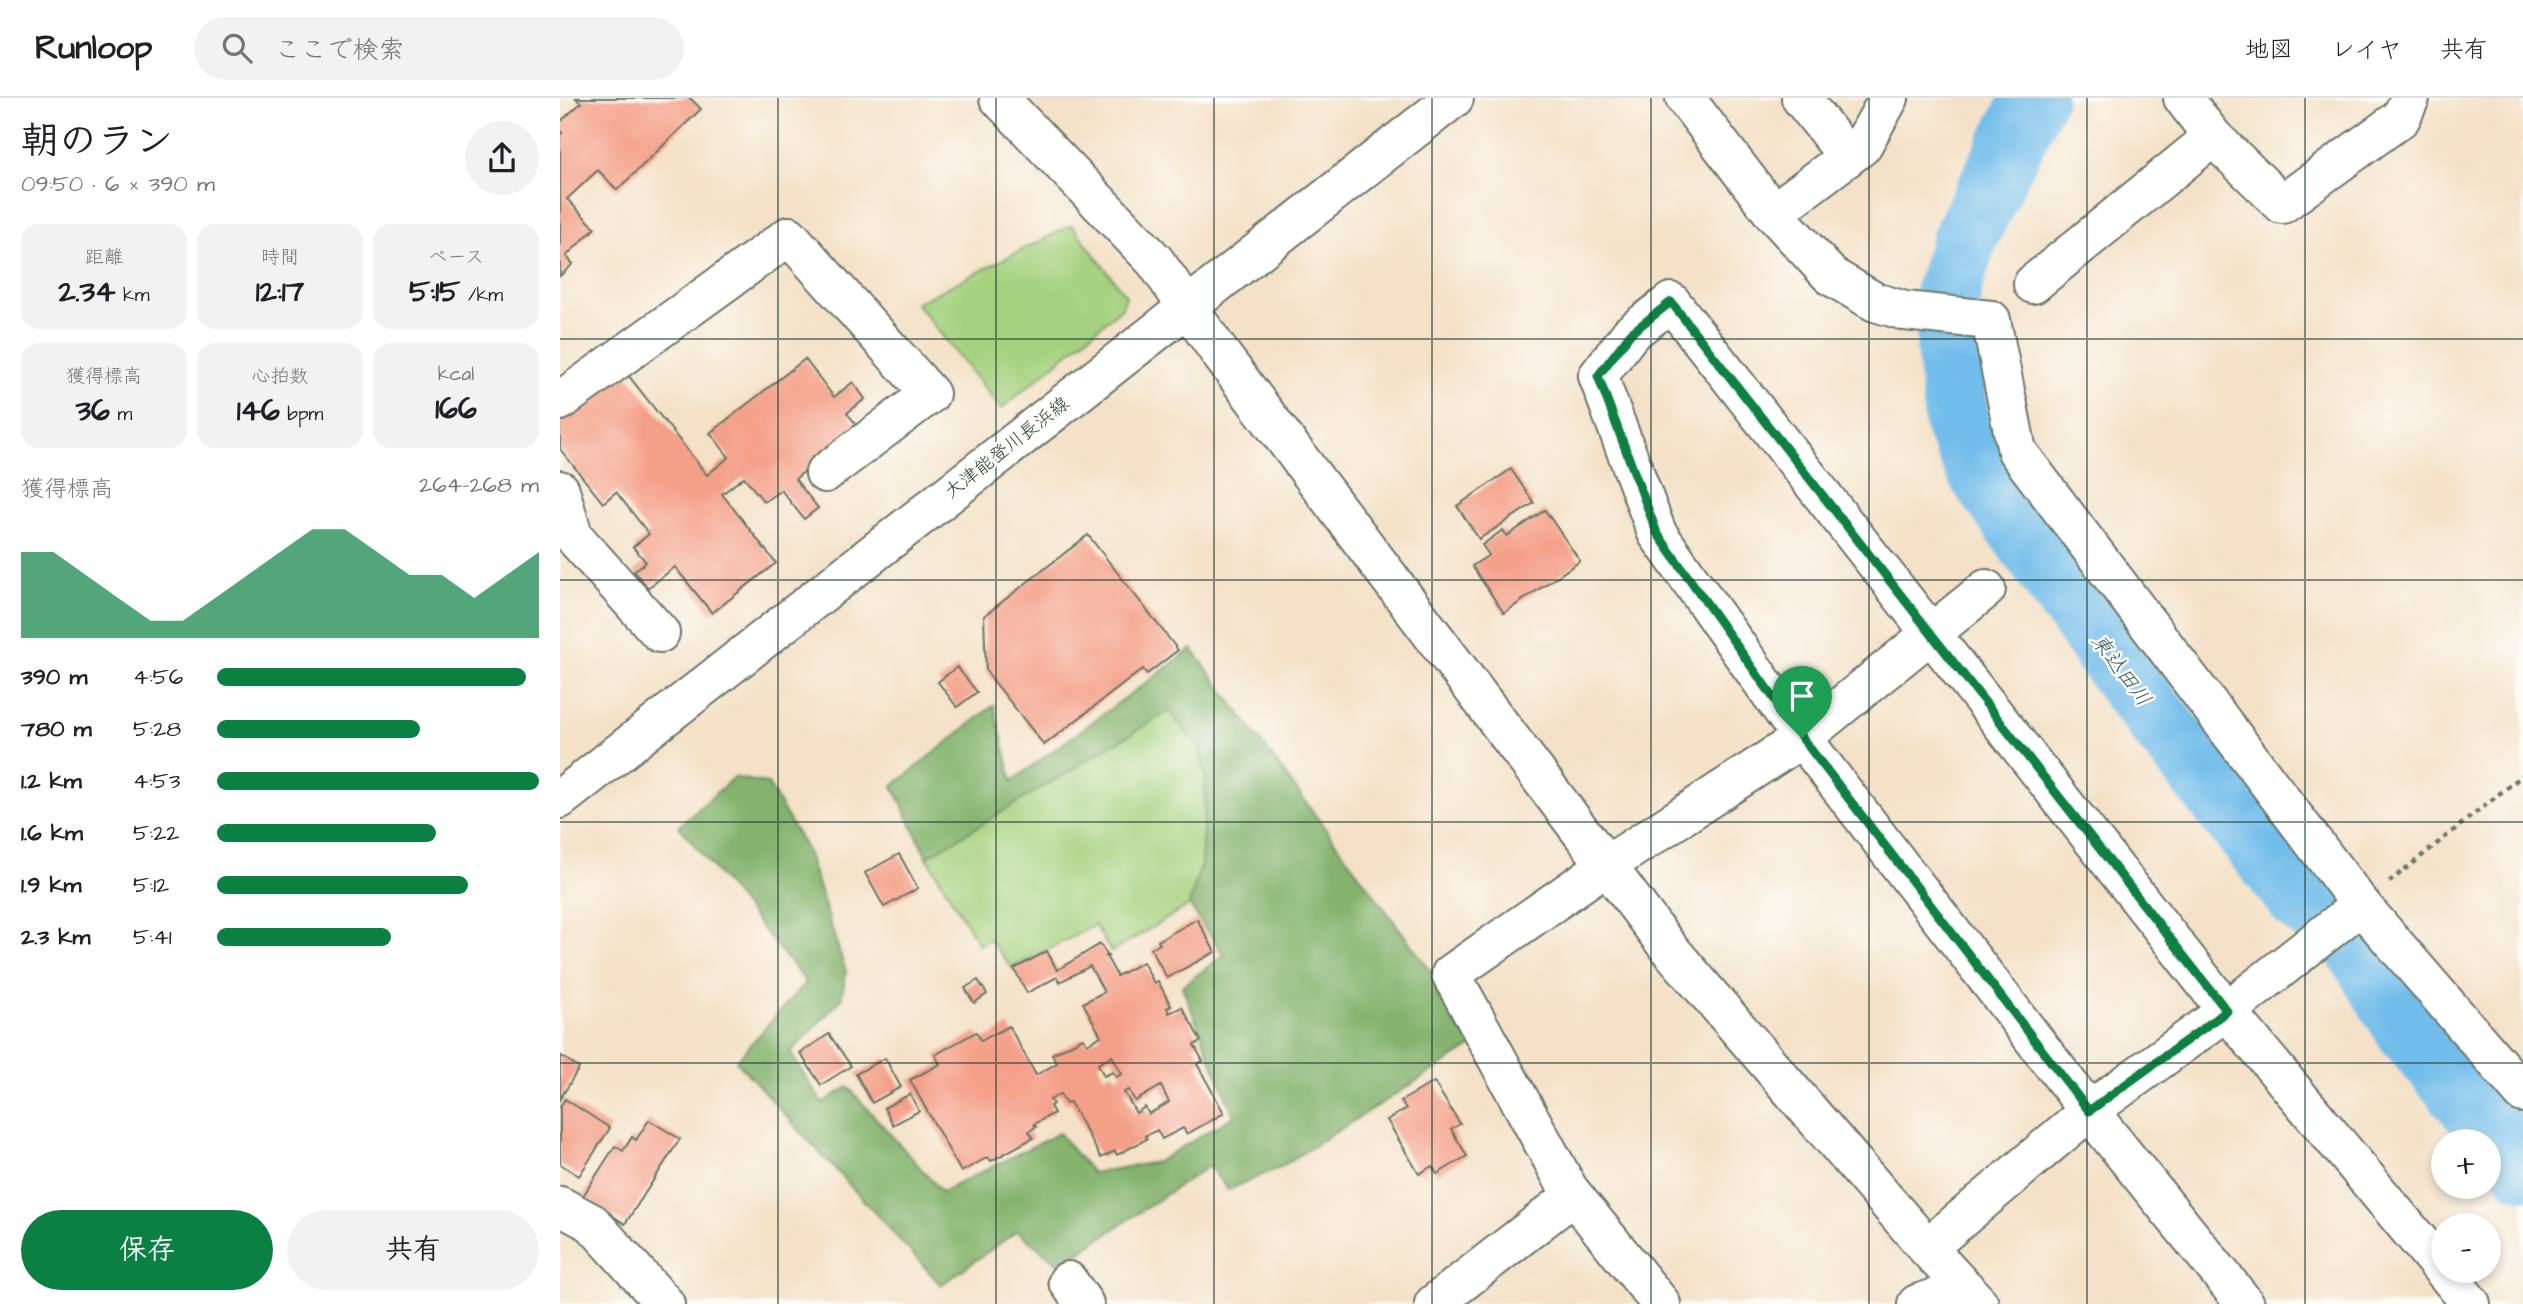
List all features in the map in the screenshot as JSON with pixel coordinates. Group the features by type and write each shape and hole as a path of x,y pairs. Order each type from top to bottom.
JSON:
{"street":[{"path":"999,98 1155,261 1186,307 1668,947 1927,1248 1972,1296"},
{"name":"大津能登川長浜線","path":"560,799 1454,98"},
{"path":"1685,98 1773,213 1830,276 1875,302 1905,310 1991,320 2017,451 2356,908 2523,1093"},
{"path":"1801,98 1848,157"},
{"path":"1773,213 1862,146 1889,98"},
{"path":"2183,98 2213,137 2282,204 2401,118 2410,98"},
{"path":"2033,284 2213,137"},
{"path":"560,401 789,236 930,394 825,473"},
{"path":"2245,1304 2089,1111 1802,738 1657,533 1598,376 1631,333 1671,302 2227,1011 2431,1256"},
{"path":"560,490 573,536 660,633"},
{"path":"1661,1304 1573,1196 1451,974 1607,865 1802,738 1986,589"},
{"path":"1927,1248 2089,1111 2227,1011 2356,908"},
{"path":"1434,1304 1573,1196"},
{"path":"560,1206 592,1223 665,1304"},
{"path":"2454,1283 2471,1304"},
{"path":"1917,1304 1972,1296"}],"path":[{"path":"2356,908 2523,775"}],"green space":[{"path":"1072,225 1126,296 1122,308 1001,409 916,303"},
{"path":"1192,649 1482,1040 1280,1167 1228,1190 1209,1166 1060,1265 1017,1231 941,1285 736,1061 806,982 679,826 734,777 768,784 806,849 846,972 841,1000 790,1052 822,1103 848,1087 942,1192 1059,1133 1092,1173 1157,1162 1234,1116 1182,986 1224,955 1189,905 1201,865 1206,779 1200,749 1169,711 927,857 893,786 994,705 1012,781"},
{"path":"1169,710 1200,749 1206,779 1201,865 1189,905 1111,952 1095,925 1012,968 989,939 979,945 927,857"}],"building":[{"path":"576,98 690,98 701,109 617,190 598,170 567,199 595,228 566,256 573,264 560,276 560,122 581,103"},
{"path":"805,359 834,397 853,382 865,399 847,413 859,428 795,479 818,508 804,519 781,490 764,502 744,477 722,494 776,563 712,613 675,567 648,588 634,571 646,562 633,547 649,534 616,492 603,503 560,449 560,420 624,370 707,475 729,457 710,433"},
{"path":"1511,469 1534,503 1479,539 1457,506"},
{"path":"1545,510 1580,561 1504,613 1472,566 1489,555 1482,545 1503,530 1507,536"},
{"path":"1088,535 1178,650 1147,674 1143,669 1044,745 986,671 984,616"},
{"path":"957,667 977,692 957,707 938,682"},
{"path":"899,854 918,888 884,907 865,873"},
{"path":"1197,919 1215,952 1167,978 1151,949 1160,944 1158,941"},
{"path":"1100,944 1117,976 1143,962 1154,983 1158,981 1171,1006 1167,1008 1169,1013 1182,1007 1201,1041 1194,1045 1203,1061 1197,1064 1224,1113 1187,1134 1183,1128 1162,1139 1157,1130 1145,1136 1147,1139 1117,1155 1115,1151 1101,1158 1070,1102 1066,1104 1060,1094 1050,1100 1054,1113 1034,1124 1036,1127 1029,1131 1033,1138 991,1161 988,1157 961,1172 910,1080 940,1064 935,1055 976,1032 981,1041 1009,1026 1036,1075 1057,1063 1052,1054 1083,1038 1087,1044 1101,1036 1083,1003 1104,992 1090,966 1060,982 1057,977 1027,993 1014,969 1047,951 1057,970","holes":["1112,1056 1122,1074 1116,1077 1113,1072 1104,1076 1098,1064","1161,1086 1169,1102 1149,1114 1145,1107 1136,1113 1124,1092 1129,1090 1135,1101"]},
{"path":"978,980 987,994 974,1003 965,988"},
{"path":"829,1034 851,1066 821,1085 800,1053"},
{"path":"560,1055 579,1068 560,1099"},
{"path":"885,1058 901,1087 872,1103 856,1074"},
{"path":"1434,1082 1460,1124 1451,1129 1467,1156 1437,1174 1432,1166 1419,1174 1387,1120 1406,1109 1401,1101"},
{"path":"910,1094 919,1111 893,1125 884,1108"},
{"path":"565,1099 610,1128 579,1176 560,1164 560,1107"},
{"path":"649,1120 680,1139 625,1224 583,1196 615,1146 623,1151 632,1137 636,1140"}],"waterway":[{"name":"東込田川","path":"2034,98 1965,238 1948,291 1949,350 1957,424 1980,473 2124,677 2301,901 2353,941 2407,1029 2523,1167"}],"route":[{"path":"1671,302 2227,1011 2089,1111 1802,738 1657,533 1598,376 1631,333 1671,302"}]}
